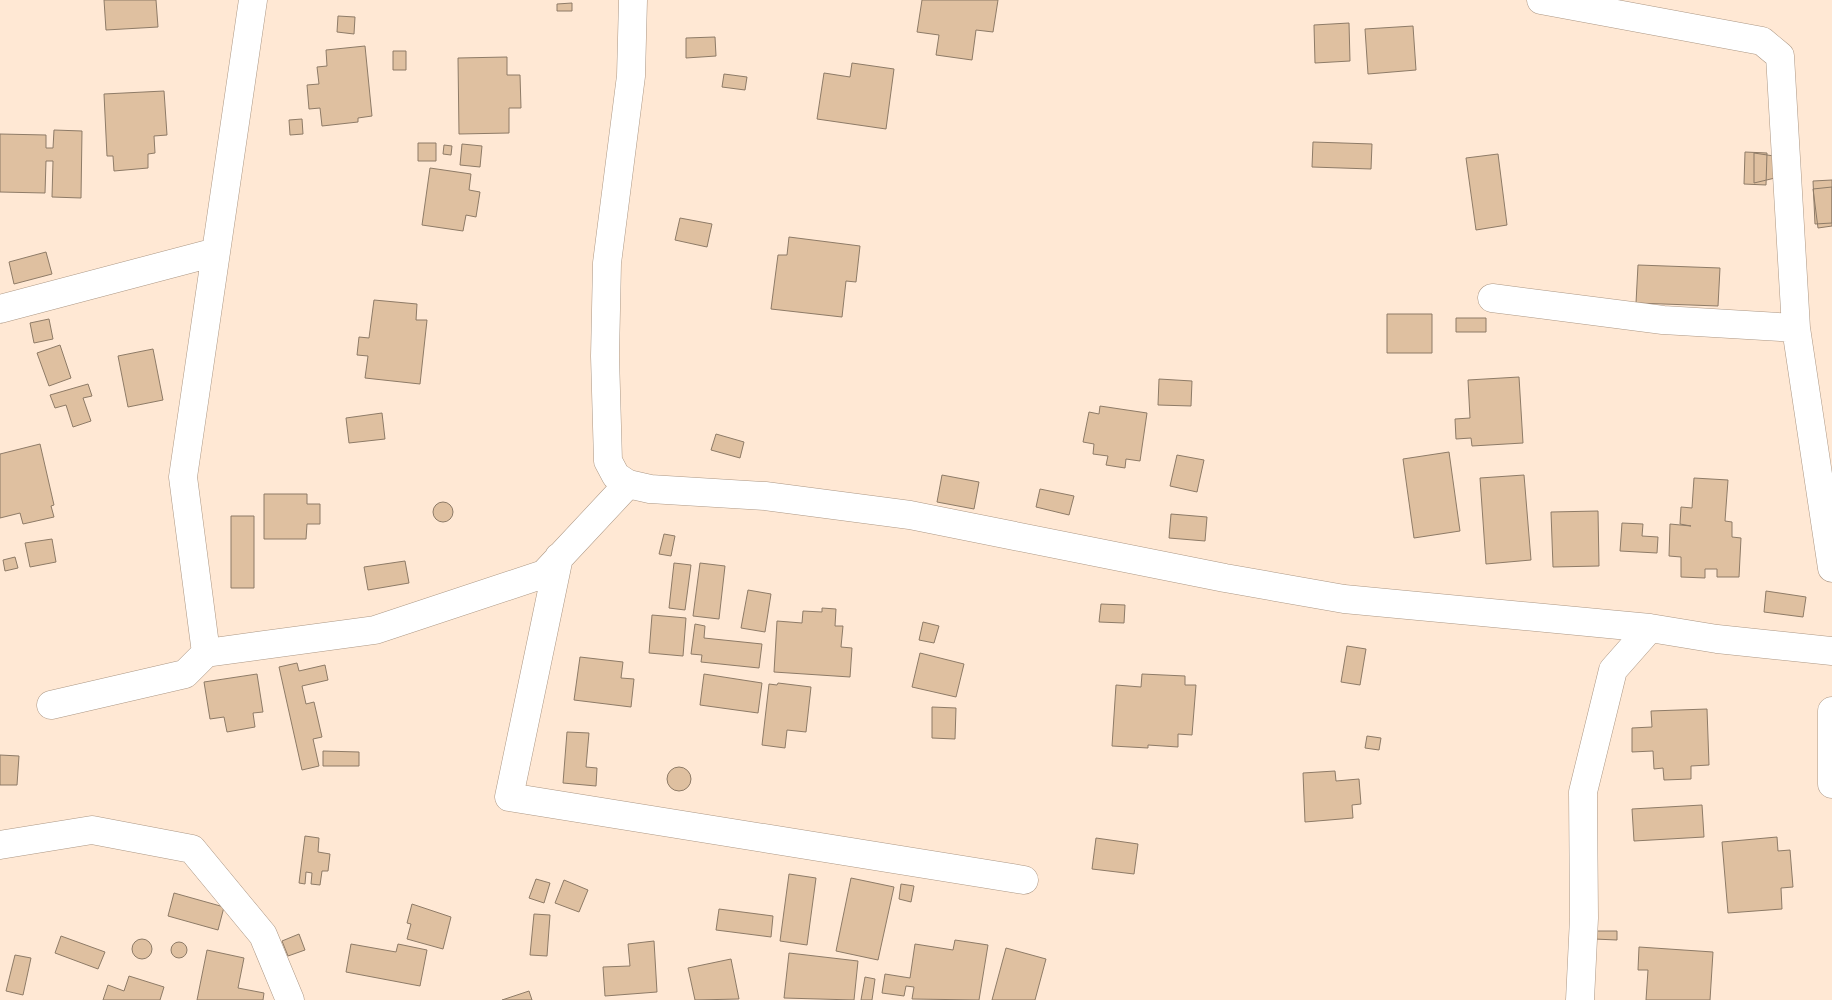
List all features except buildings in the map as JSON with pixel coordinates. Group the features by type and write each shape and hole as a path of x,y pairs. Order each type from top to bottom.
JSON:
{"street":[{"path":"206,653 183,477 253,0"},
{"path":"633,0 631,76 607,263 605,356 608,461 616,476 628,484 650,489 764,496 910,516 1225,578 1344,599 1650,628 1717,639 1832,651"},
{"path":"1541,0 1762,41 1780,56 1796,328 1832,568"},
{"path":"0,309 216,252"},
{"path":"1492,298 1663,320 1796,328"},
{"path":"51,705 185,674 206,653 374,630 544,574 628,484"},
{"path":"559,557 509,797 1024,880"},
{"path":"1580,1000 1584,918 1583,792 1613,670 1650,628"},
{"path":"1832,711 1832,784"},
{"path":"0,845 92,830 192,849 263,935 290,1000"}]}
